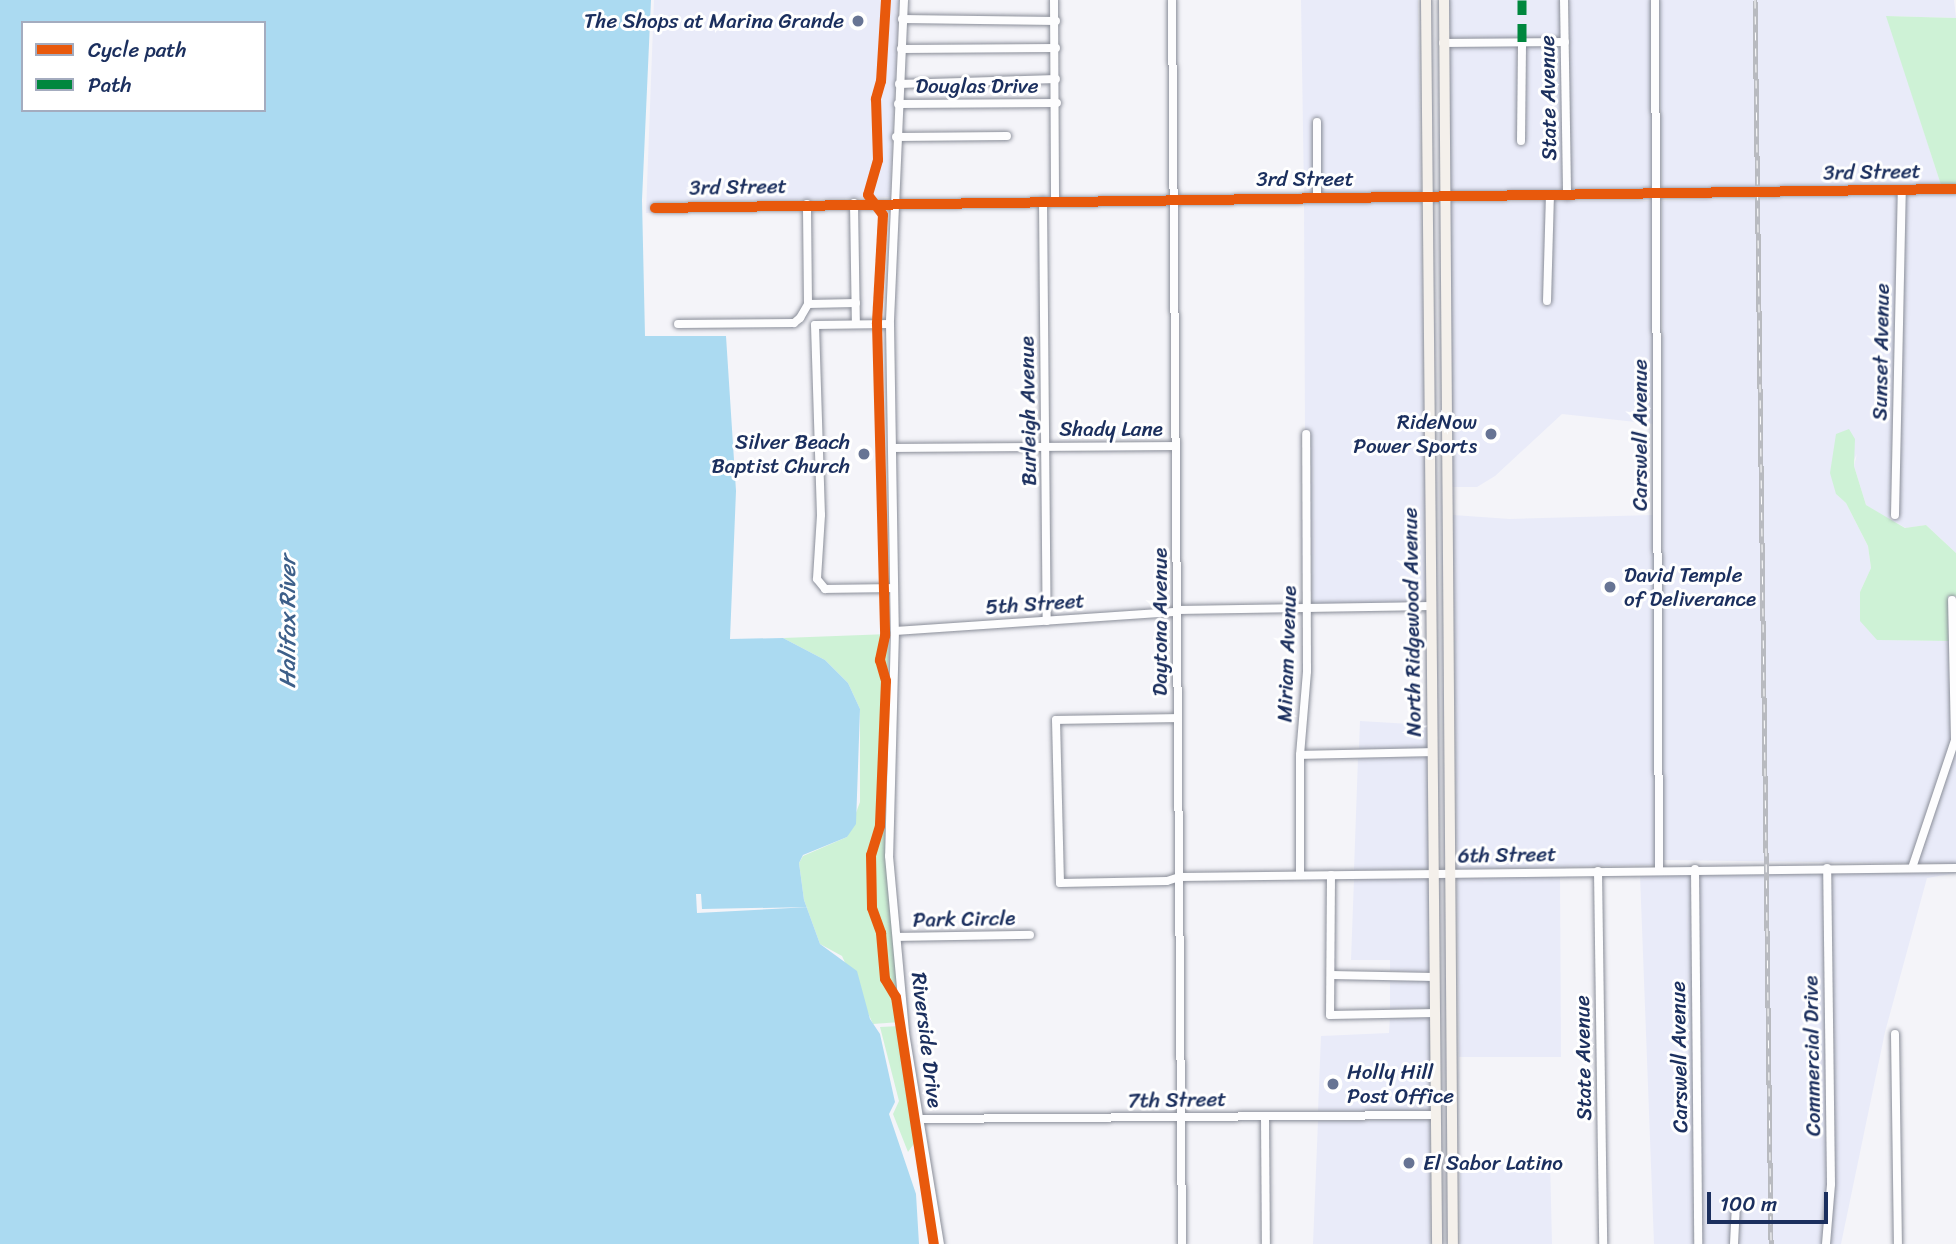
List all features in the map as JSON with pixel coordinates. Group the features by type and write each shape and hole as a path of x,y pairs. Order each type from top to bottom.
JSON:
{"main road":[{"name":"North Ridgewood Avenue","path":"1426,0 1437,1244"},
{"name":"North Ridgewood Avenue","path":"1444,0 1453,1244"},
{"path":"1431,586 1447,605"},
{"path":"1431,607 1448,632"},
{"path":"1435,1115 1452,1140"}],"street":[{"name":"Riverside Drive","path":"904,0 890,324 895,631 889,856 905,1033 940,1244"},
{"path":"1055,0 1055,201"},
{"name":"Daytona Avenue","path":"1172,0 1182,1244"},
{"name":"State Avenue","path":"1564,0 1567,196"},
{"name":"Carswell Avenue","path":"1655,0 1659,870"},
{"path":"902,19 1055,21"},
{"path":"1521,141 1522,42"},
{"path":"1443,43 1565,42"},
{"path":"901,49 1056,48"},
{"path":"899,84 1056,79"},
{"name":"Douglas Drive","path":"898,104 1057,103"},
{"path":"1317,122 1317,198"},
{"path":"896,137 1007,136"},
{"name":"3rd Street","path":"655,208 894,202 1657,196 1956,189"},
{"name":"Sunset Avenue","path":"1895,515 1902,190"},
{"path":"1547,301 1550,196"},
{"name":"Burleigh Avenue","path":"1043,201 1047,621"},
{"path":"855,203 856,324"},
{"path":"678,324 794,323 808,304 807,204"},
{"path":"808,304 856,303"},
{"path":"890,324 815,325 821,514 817,579 825,589 893,588"},
{"name":"Miriam Avenue","path":"1300,875 1300,755 1308,609 1306,435"},
{"name":"Shady Lane","path":"893,448 1175,446"},
{"path":"1912,868 1955,740 1952,600"},
{"name":"5th Street","path":"895,631 1177,611 1431,607"},
{"name":"6th Street","path":"1178,718 1056,720 1060,883 1167,881 1179,877 1956,868"},
{"path":"1300,755 1432,752"},
{"name":"Commercial Drive","path":"1826,1244 1831,1184 1828,868"},
{"name":"Carswell Avenue","path":"1695,869 1698,1244"},
{"name":"State Avenue","path":"1598,871 1603,1244"},
{"path":"1331,875 1330,1015 1434,1013"},
{"name":"Park Circle","path":"897,937 1030,935"},
{"path":"1331,975 1434,977"},
{"path":"1895,1034 1898,1244"},
{"name":"7th Street","path":"920,1119 1435,1115"},
{"path":"1265,1116 1266,1244"},
{"path":"1734,1244 1736,1203"}],"shaded area":[{"path":"654,0 899,0 890,197 652,203 651,212 802,209 646,213"},
{"path":"1301,0 1418,0 1421,193 1321,194 1320,117 1312,118 1313,194 1304,194"},
{"path":"1448,0 1560,0 1561,38 1448,38"},
{"path":"1569,0 1651,0 1653,192 1571,192"},
{"path":"1659,0 1954,0 1956,18 1887,16 1941,185 1662,192"},
{"path":"1517,46 1518,146 1525,145 1526,46 1561,47 1563,192 1449,193 1448,47"},
{"path":"1956,194 1956,553 1926,525 1906,528 1891,520 1899,519 1906,195"},
{"path":"1898,195 1890,520 1866,505 1854,466 1857,454 1836,494 1846,503 1868,546 1871,568 1860,592 1877,640 1949,641 1951,740 1909,863 1663,860 1662,201"},
{"path":"1546,201 1543,306 1551,305 1554,201 1653,201 1654,424 1562,414 1495,476 1477,487 1452,487 1449,202"},
{"path":"1421,202 1427,602 1312,604 1310,430 1305,430 1304,203"},
{"path":"1453,515 1510,519 1654,515 1655,865 1457,869"},
{"path":"1360,721 1427,725 1427,748 1359,749"},
{"path":"1956,750 1956,864 1918,863"},
{"path":"1427,757 1429,869 1354,870 1358,758"},
{"path":"1823,872 1827,1184 1822,1244 1739,1244 1740,1199 1732,1200 1730,1244 1702,1244 1699,873"},
{"path":"1832,872 1956,873 1927,878 1885,1032 1841,1244 1830,1244 1835,1184"},
{"path":"1691,874 1694,1244 1654,1244 1640,875"},
{"path":"1560,876 1561,1057 1459,1057 1457,878"},
{"path":"1354,879 1429,879 1430,972 1390,971 1390,960 1351,960"},
{"path":"1390,980 1430,981 1430,1008 1390,1009"},
{"path":"1430,1017 1430,1111 1318,1111 1321,1036 1389,1033 1390,1018"},
{"path":"1430,1120 1430,1244 1313,1244 1318,1121"},
{"path":"1460,1159 1550,1160 1552,1244 1460,1244"}],"green space":[{"path":"1886,16 1956,18 1956,185 1941,185"},
{"path":"1849,429 1855,439 1854,466 1866,505 1905,528 1926,525 1956,553 1956,596 1948,596 1949,641 1877,640 1860,621 1860,592 1871,568 1868,546 1846,503 1836,494 1830,473 1836,434"},
{"path":"889,634 885,840 900,1022 873,1024 842,956 820,944 804,900 799,863 803,856 847,837 860,802 860,709 848,683 825,660 783,638"},
{"path":"901,1026 918,1138 908,1152 893,1114 899,1101 880,1027"}],"water":[{"name":"Halifax River","path":"0,0 651,0 642,200 645,336 726,336 736,491 730,639 783,638 825,660 848,683 860,709 856,824 847,837 803,855 799,863 804,900 820,944 857,971 870,1019 880,1034 895,1102 889,1114 916,1194 919,1244 0,1244"}],"pier":[{"path":"696,894 701,894 702,909 810,907 697,913"}],"railway":[{"path":"1755,0 1771,1244"}],"marked path":[{"path":"1522,0 1522,42"}],"cycle path":[{"path":"886,0 881,81 876,99 878,160 868,195 883,215 877,324 885,636 880,660 886,681 880,826 871,855 872,908 881,933 885,979 896,997 934,1244"},
{"path":"655,208 1956,189"}],"place":[{"name":"The Shops at Marina Grande","path":"858,21"},
{"name":"RideNow Power Sports","path":"1491,434"},
{"name":"Silver Beach Baptist Church","path":"864,454"},
{"name":"David Temple of Deliverance","path":"1610,587"},
{"name":"Holly Hill Post Office","path":"1333,1084"},
{"name":"El Sabor Latino","path":"1409,1163"}]}
